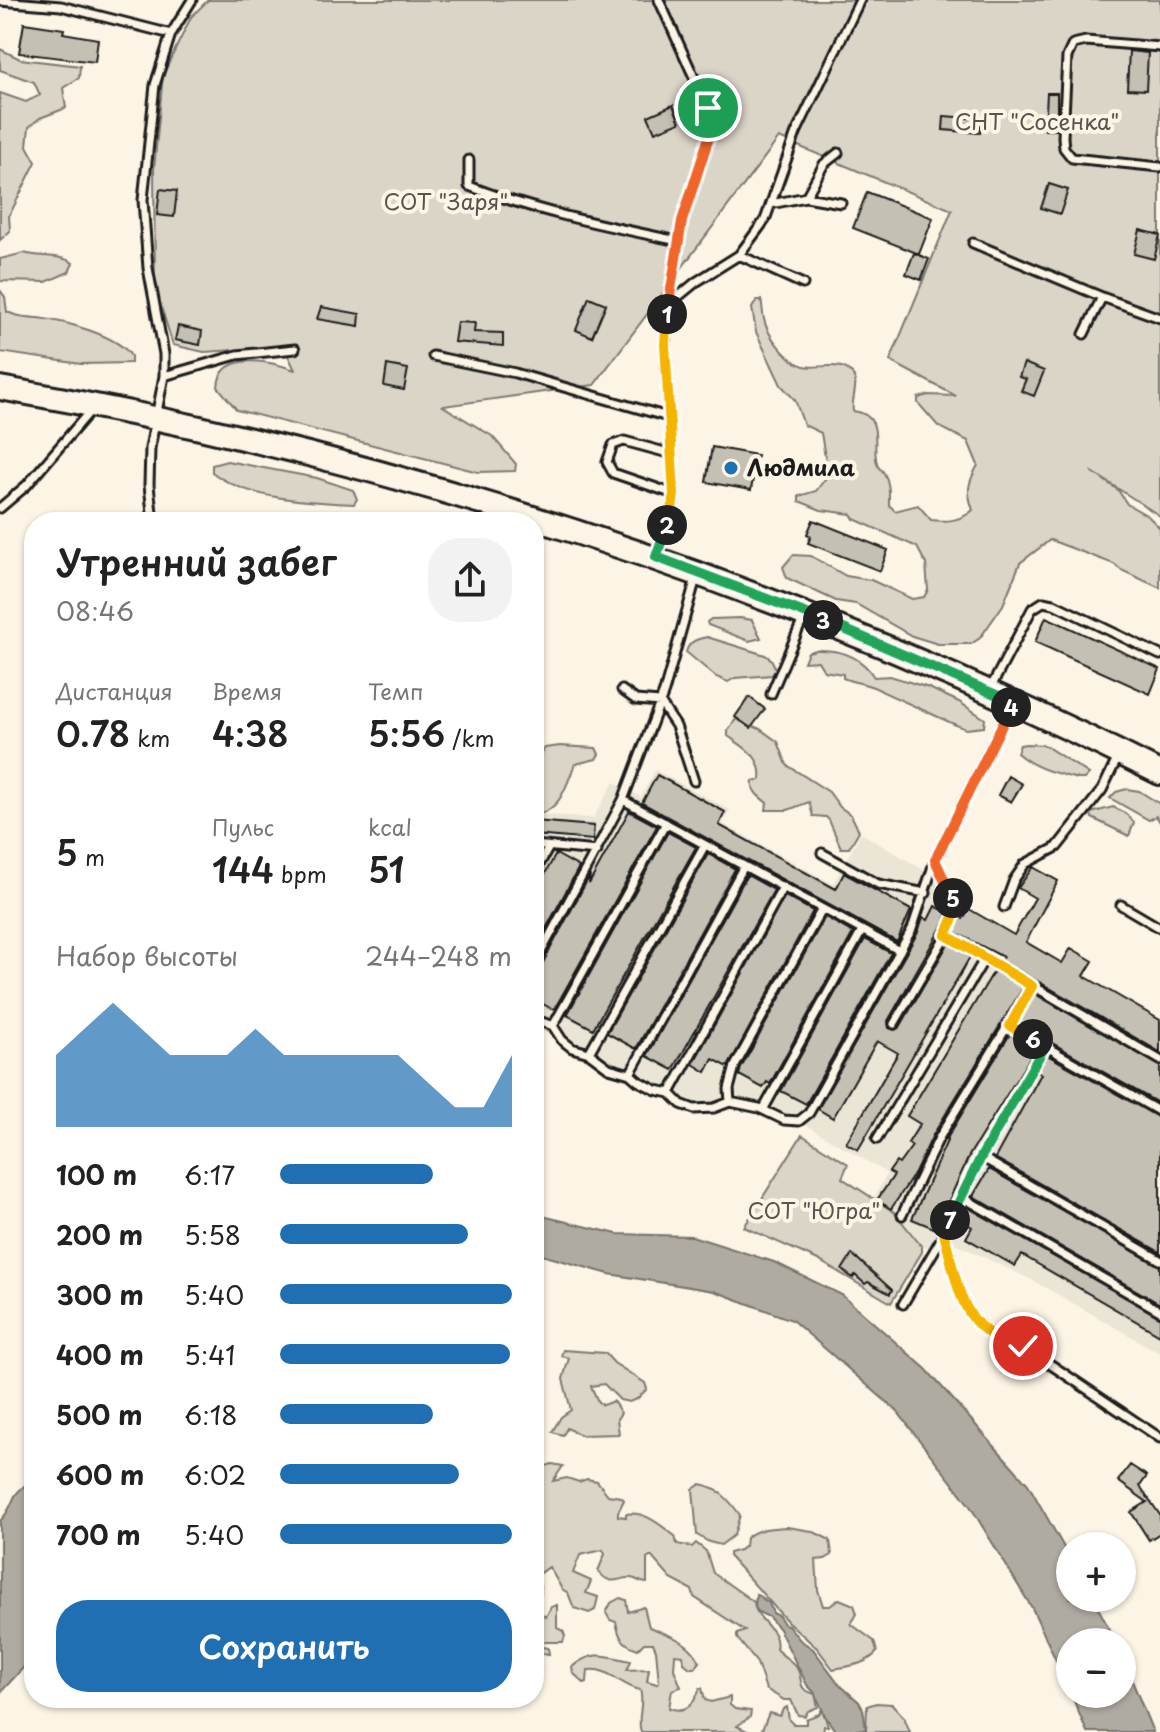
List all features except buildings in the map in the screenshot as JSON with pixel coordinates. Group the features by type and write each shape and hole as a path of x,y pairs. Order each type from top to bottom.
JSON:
{"main road":[{"path":"0,388 240,437 430,487 511,512"},
{"path":"544,522 656,557 805,613 989,691 1160,773"}],"lane":[{"path":"152,512 149,485 154,418 164,376 162,343 148,268 143,200 155,85 171,34 192,0"},
{"path":"656,557 672,510 674,494 665,344 668,305 678,241 712,128 708,108 659,0"},
{"path":"668,305 696,282 739,255 765,220 796,133 860,0"},
{"path":"0,1 62,3 171,34"},
{"path":"1160,47 1086,41 1073,44 1067,57 1063,137 1064,148 1072,158 1160,167"},
{"path":"806,197 824,164 838,153"},
{"path":"469,160 469,186 512,203 678,241"},
{"path":"771,204 806,197 841,203"},
{"path":"973,243 1160,318"},
{"path":"739,255 803,284"},
{"path":"1084,334 1102,297"},
{"path":"164,376 237,355 295,349"},
{"path":"433,356 515,373 668,417"},
{"path":"0,508 27,485 95,405"},
{"path":"672,454 624,441 613,445 607,462 613,473 674,494"},
{"path":"544,947 623,800 660,702 698,572"},
{"path":"989,691 1032,609 1043,602 1054,604 1160,655"},
{"path":"771,694 805,613"},
{"path":"622,690 636,700 660,702"},
{"path":"660,702 676,726 694,781"},
{"path":"544,1023 553,1026 572,1048 589,1053 609,1068 630,1074 656,1090 670,1093 681,1104 694,1109 714,1108 730,1102 763,1110 784,1120 799,1121 809,1113 900,951 921,909 935,860 1013,702"},
{"path":"1004,907 1014,880 1025,864 1057,847 1102,790 1120,754"},
{"path":"623,800 900,951"},
{"path":"553,1026 666,823"},
{"path":"589,1053 705,845"},
{"path":"544,846 597,851"},
{"path":"544,856 549,847"},
{"path":"822,853 878,884 926,893"},
{"path":"894,1024 954,917 956,905 935,860"},
{"path":"630,1074 744,866"},
{"path":"670,1093 783,887"},
{"path":"1121,905 1160,928"},
{"path":"730,1102 729,1089 735,1066 822,909"},
{"path":"763,1110 862,931"},
{"path":"946,935 1160,1060"},
{"path":"877,1139 985,958"},
{"path":"902,1215 939,1138 1032,986"},
{"path":"1010,1026 1160,1112"},
{"path":"903,1304 944,1234 981,1157 1045,1046"},
{"path":"981,1157 1160,1260"},
{"path":"962,1197 1160,1311"},
{"path":"944,1234 962,1296 973,1321 986,1334 1023,1346 1160,1438"}],"shaded area":[{"path":"655,770 730,810 723,824 833,884 861,833 948,884 963,896 963,905 1061,962 1071,947 1093,961 1086,976 1160,1019 1160,1353 1034,1281 954,1243 922,1248 894,1212 873,1200 887,1173 807,1126 760,1105 696,1109 544,1026 544,815 593,818 614,782 641,797"},
{"path":"544,1216 617,1234 692,1236 774,1262 842,1295 926,1369 1028,1484 1056,1533 1056,1612 1100,1612 1109,1628 1056,1628 1056,1660 1032,1608 970,1506 897,1411 792,1320 714,1291 609,1274 544,1256"},
{"path":"24,1486 24,1667 0,1693 0,1521"},
{"path":"756,1594 769,1603 773,1613 800,1640 813,1649 840,1685 859,1702 866,1729 836,1732 815,1693 807,1685 779,1629 755,1607"},
{"path":"1136,1690 1153,1732 1087,1732 1077,1708 1136,1708"}],"green space":[{"path":"208,0 1160,0 1160,516 1091,471 1118,490 1127,504 1148,516 1160,528 1160,588 1114,564 1050,540 1020,563 1003,605 980,638 971,644 938,644 912,636 856,604 836,601 787,578 783,567 793,555 811,556 846,576 871,580 912,599 924,597 928,590 926,564 917,547 854,519 851,514 821,510 799,501 799,496 816,491 828,475 821,433 804,425 795,400 781,385 756,332 752,308 757,300 761,300 769,332 791,359 804,366 839,367 851,373 855,380 853,411 870,418 874,425 877,463 886,477 889,505 895,511 918,505 931,520 959,519 973,510 969,487 978,465 968,441 938,426 918,403 918,398 928,395 956,396 890,361 952,210 779,138 594,385 443,406 492,436 516,464 515,471 478,472 237,410 218,387 221,375 228,367 249,361 295,370 284,347 204,352 173,345 155,287 154,169 163,75 191,17"},
{"path":"0,49 20,59 80,66 79,78 63,88 66,108 40,118 29,127 27,146 36,162 9,216 10,231 0,240 0,93 26,102 40,95 34,82 0,70"},
{"path":"24,253 62,258 73,263 69,272 46,282 0,281 0,259"},
{"path":"0,290 5,297 7,312 89,330 124,348 131,356 131,363 81,364 0,352"},
{"path":"227,461 317,478 353,490 357,499 354,504 299,500 243,489 212,472 212,465"},
{"path":"711,619 752,620 761,638 749,641 707,622"},
{"path":"707,637 765,655 776,669 772,675 735,678 728,682 716,677 686,652 694,641"},
{"path":"816,650 850,655 874,677 890,676 929,688 985,719 984,727 966,729 874,687 843,678 843,674 824,671 818,661 804,662 808,652"},
{"path":"736,719 760,729 778,742 787,765 829,792 840,807 851,815 859,831 849,848 841,848 826,817 813,816 809,802 788,810 766,810 767,803 753,788 753,781 760,780 756,759 728,736"},
{"path":"1020,745 1044,745 1089,774 1084,779 1078,779 1038,767 1017,753"},
{"path":"596,748 599,754 596,759 575,764 557,803 544,812 544,750"},
{"path":"1127,789 1139,791 1160,804 1160,822 1156,816 1149,820 1110,798 1116,792"},
{"path":"1113,807 1134,822 1129,836 1092,818 1091,813"},
{"name":"СОТ \"Югра\"","path":"802,1135 848,1164 842,1178 894,1212 922,1247 922,1252 891,1303 818,1260 744,1227"},
{"path":"563,1350 605,1353 614,1363 645,1383 647,1389 629,1402 620,1400 604,1384 591,1386 598,1402 603,1405 613,1401 621,1413 617,1419 619,1434 581,1435 567,1428 563,1435 552,1432 561,1417 571,1410 563,1379 569,1358 561,1356"},
{"path":"546,1466 563,1466 553,1481 567,1478 579,1482 587,1479 597,1481 608,1495 624,1500 618,1516 633,1514 646,1517 675,1536 677,1544 692,1547 696,1543 706,1551 713,1573 754,1602 755,1609 775,1636 776,1649 795,1665 803,1687 815,1694 818,1707 808,1711 805,1716 798,1715 791,1700 784,1700 766,1689 757,1663 737,1638 737,1634 745,1631 694,1597 692,1590 671,1579 651,1556 647,1559 647,1583 630,1578 612,1581 603,1577 598,1571 605,1554 603,1550 580,1555 573,1573 591,1581 586,1593 598,1597 595,1610 589,1613 574,1608 568,1593 562,1589 549,1567 544,1571"},
{"path":"701,1484 718,1491 740,1515 734,1535 721,1545 697,1535 693,1489"},
{"path":"787,1527 812,1531 830,1540 832,1555 816,1560 818,1590 823,1606 830,1606 839,1599 854,1605 857,1614 851,1624 874,1641 877,1652 868,1660 833,1669 817,1648 787,1621 729,1556 729,1553 745,1546 746,1538 755,1532"},
{"path":"620,1598 626,1600 628,1612 644,1607 649,1627 685,1644 700,1662 695,1668 690,1668 684,1663 683,1655 675,1654 674,1669 681,1687 672,1690 669,1708 681,1710 689,1706 702,1688 705,1700 711,1702 730,1697 730,1705 735,1709 751,1711 750,1717 737,1726 749,1732 641,1732 640,1690 602,1671 588,1670 587,1682 584,1683 573,1673 572,1667 580,1661 593,1656 607,1656 631,1661 627,1670 649,1669 647,1681 659,1682 653,1643 644,1643 638,1649 628,1645 620,1636 616,1622 610,1620 606,1613 611,1603"},
{"path":"557,1605 557,1628 563,1631 563,1642 544,1642 544,1616 546,1617 551,1607"},
{"path":"892,1704 904,1717 910,1732 860,1732 866,1731 867,1706"},
{"path":"787,1707 789,1720 793,1724 806,1724 806,1719 819,1714 822,1709 828,1726 824,1726 823,1732 761,1732 769,1713 780,1716"}],"place":[{"name":"Людмила","path":"731,468"}],"route":[{"path":"708,108 712,128 682,221 668,305 665,344 674,494 672,510 656,557 870,639 1013,702 935,860 956,905 946,935 1032,986 1010,1026 1045,1046 981,1157 944,1234 962,1296 973,1321 986,1334 1023,1346"}],"park label":[{"name":"СНТ \"Сосенка\"","path":"1037,122"},
{"name":"СОТ \"Заря\"","path":"446,202"}]}
